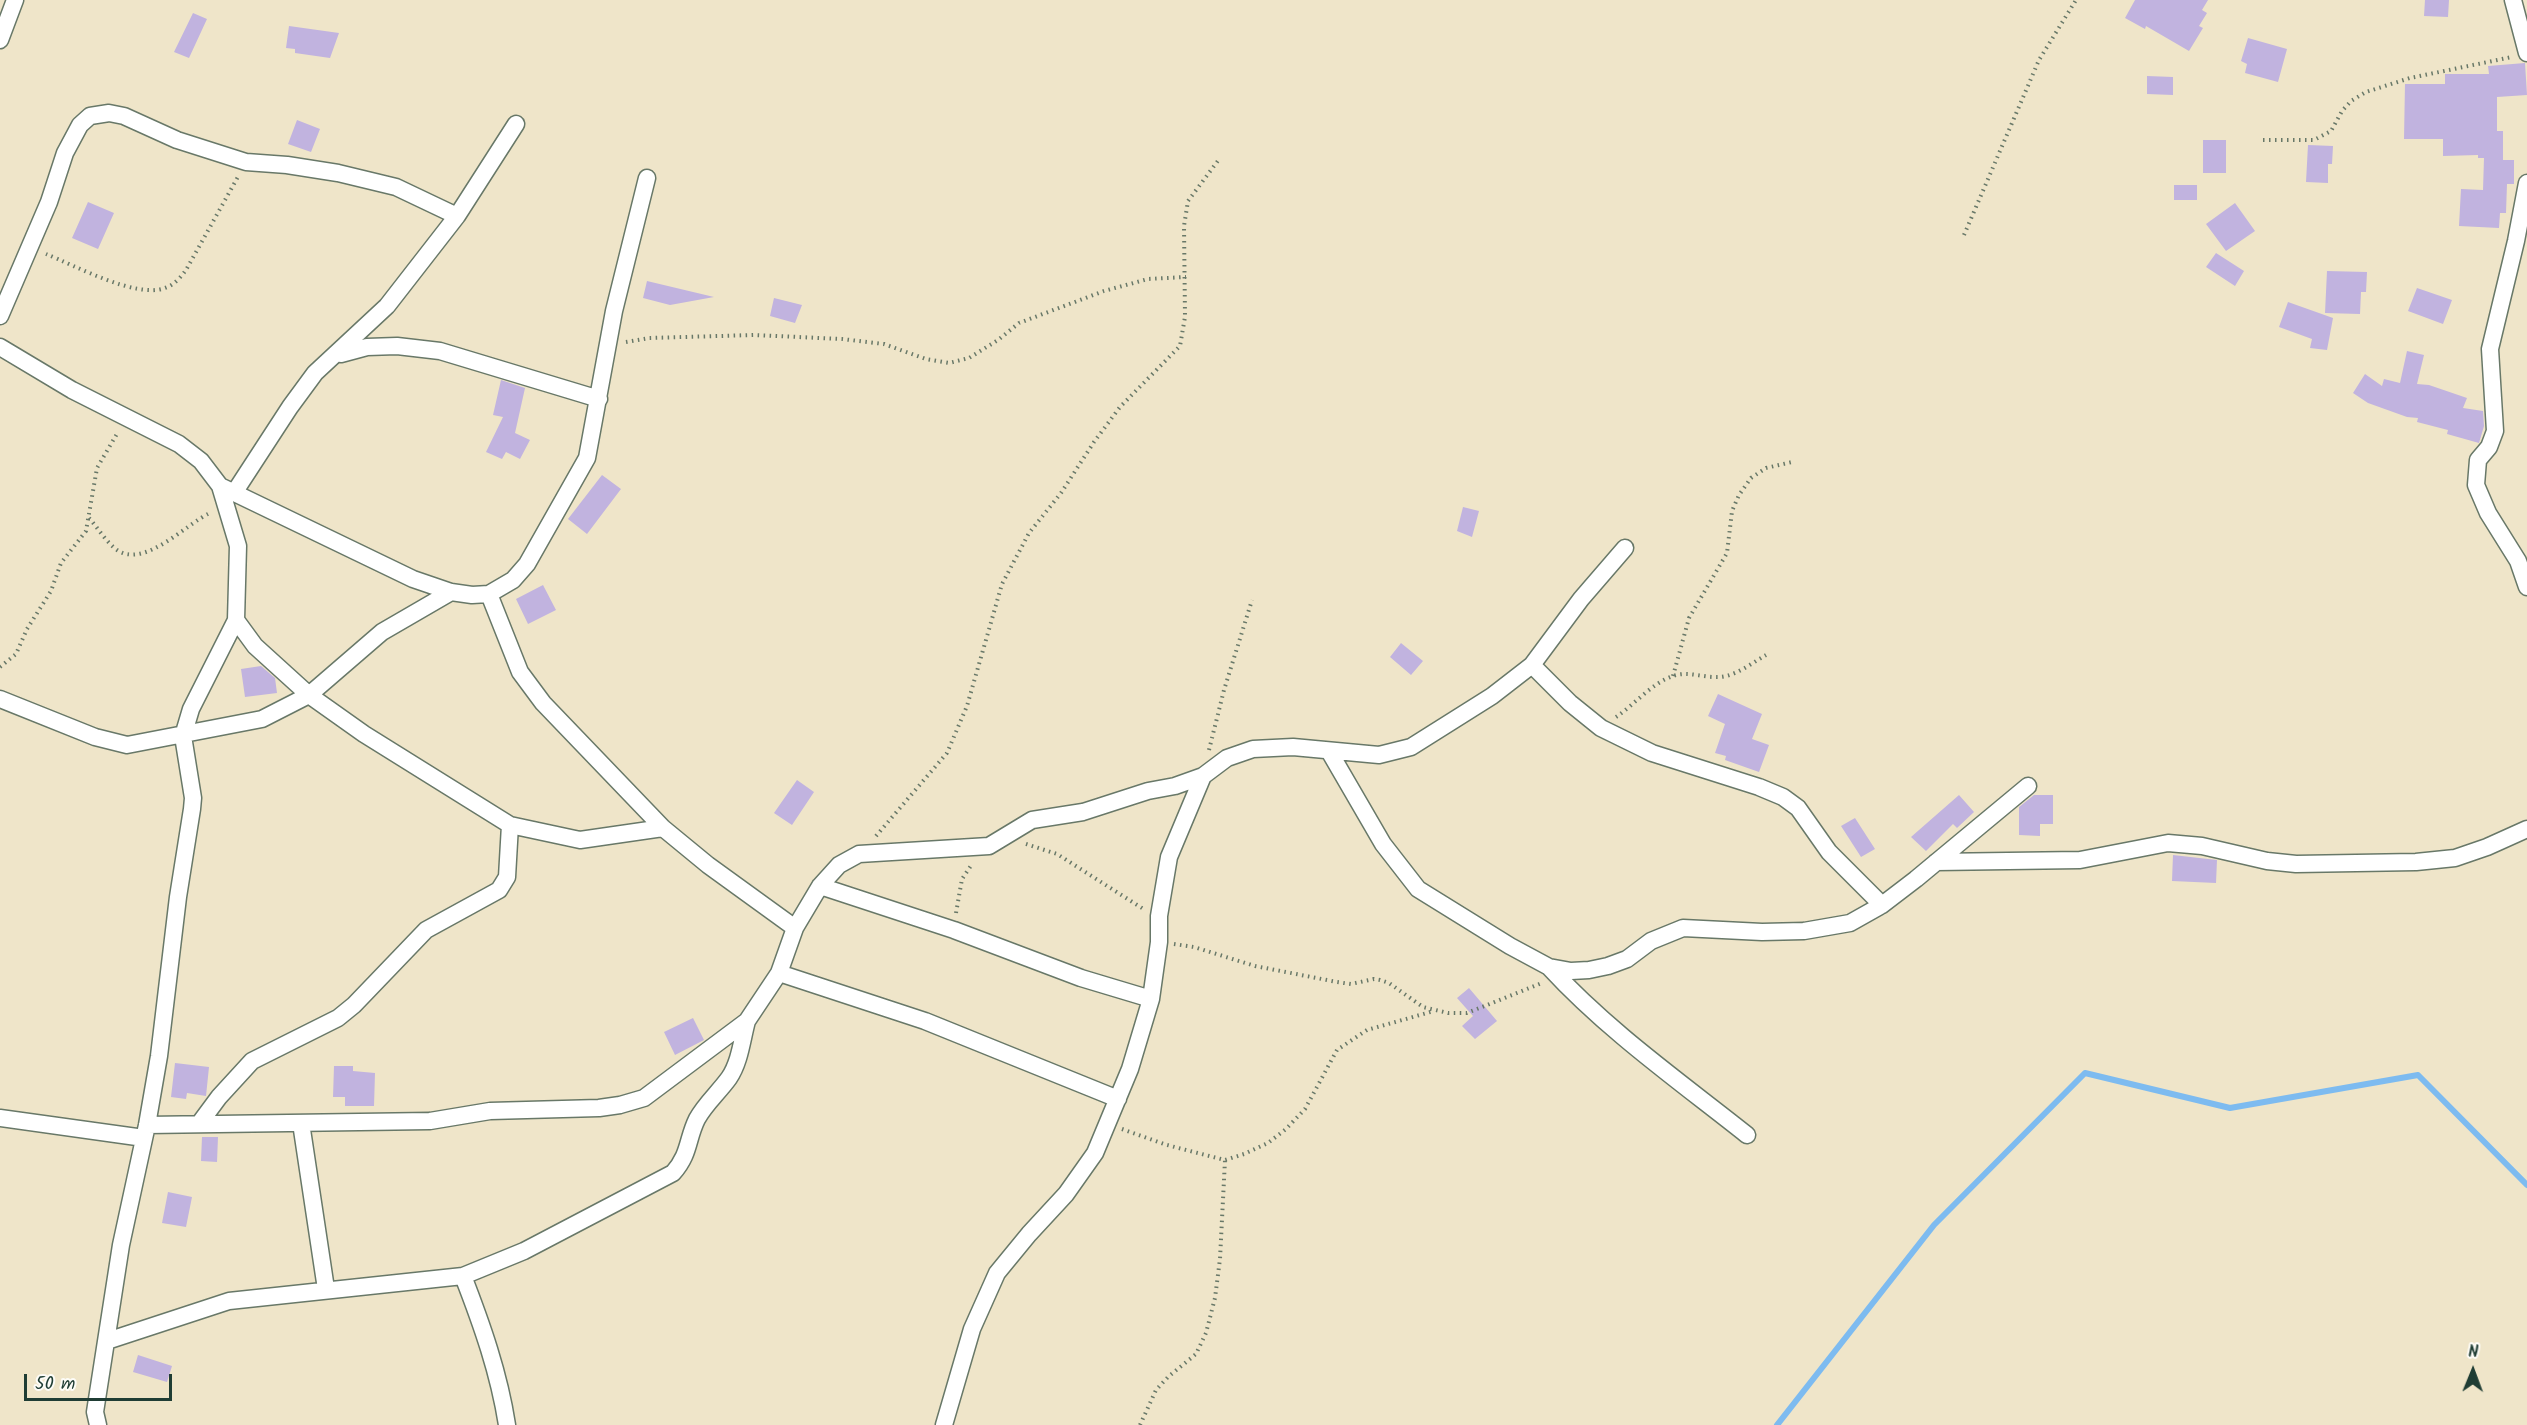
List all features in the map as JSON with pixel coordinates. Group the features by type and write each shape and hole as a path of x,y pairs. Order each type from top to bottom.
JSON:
{"street":[{"path":"0,40 15,0"},
{"path":"2513,0 2522,55"},
{"path":"0,316 31,248 65,153 80,125 90,116 109,113 124,117 177,140 246,162 328,171 396,187 457,216"},
{"path":"227,495 315,373 338,355 387,306 457,216 516,124"},
{"path":"227,495 413,579 451,592 472,595 489,594 513,580 527,564 587,458 614,311 647,178"},
{"path":"2527,183 2516,241 2490,349 2495,431 2489,447 2478,460 2476,485 2488,513 2518,561 2527,587"},
{"path":"338,355 367,347 397,346 440,351 599,399"},
{"path":"0,347 124,417 179,444 201,461 227,495 238,546 236,620 191,709 183,736 193,798 178,897 159,1056 146,1131 121,1245 95,1412 98,1425"},
{"path":"107,1341 229,1301 463,1276 524,1251 673,1173 682,1162 689,1149 692,1130 699,1116 734,1068 747,1021 779,973 795,928 820,886 839,865 859,854 995,842 1032,820 1083,812 1148,790 1175,786 1204,775 1227,758 1253,748 1293,747 1379,755 1411,747 1492,696 1532,665 1581,599 1625,548"},
{"path":"0,699 117,744 138,744 262,719 309,695 382,632 451,592"},
{"path":"489,594 520,672 543,703 663,828 708,865 795,928"},
{"path":"236,620 255,646 309,695 364,734 510,825 580,840 663,828"},
{"path":"1532,665 1570,703 1601,728 1652,753 1760,787 1783,797 1798,808 1829,852 1882,905"},
{"path":"1329,751 1383,844 1418,889 1553,972 1617,1034 1747,1135"},
{"path":"944,1425 972,1329 997,1273 1066,1194 1095,1153 1130,1069 1151,999 1159,942 1159,916 1169,857 1204,775"},
{"path":"1175,786 1184,819"},
{"path":"1553,972 1589,970 1608,966 1627,959 1652,941 1683,928 1762,932 1804,931 1850,923 1882,905 2028,786"},
{"path":"199,1124 219,1096 252,1061 338,1018 354,1005 426,930 499,890 507,877 510,825"},
{"path":"1936,862 2080,860 2168,843 2202,846 2267,861 2296,864 2416,862 2455,858 2527,829"},
{"path":"820,886 954,930 1081,978 1151,999"},
{"path":"779,973 925,1021 1118,1099"},
{"path":"0,1118 146,1131 199,1124 430,1122 490,1111 599,1108 633,1102 654,1093 747,1021"},
{"path":"301,1122 326,1289"},
{"path":"463,1276 486,1333 507,1425"}],"path":[{"path":"1964,235 2039,60 2076,0"},
{"path":"2264,140 2314,140 2331,131 2342,111 2351,101 2366,92 2410,78 2522,55"},
{"path":"859,854 947,753 967,705 1002,584 1029,533 1061,493 1120,407 1180,346 1185,317 1184,226 1188,201 1220,158"},
{"path":"31,248 130,287 153,290 164,288 181,277 186,270 246,162"},
{"path":"608,345 649,338 754,335 842,339 884,344 926,359 949,363 969,357 998,340 1019,323 1104,291 1148,279 1186,278"},
{"path":"0,668 16,654 27,629 51,591 61,563 86,531 97,468 108,452 124,417"},
{"path":"1673,676 1689,618 1727,554 1732,511 1739,495 1751,478 1766,468 1792,462"},
{"path":"89,518 116,549 133,554 172,539 204,516 227,495"},
{"path":"1204,775 1213,728 1252,600"},
{"path":"1601,728 1664,680 1673,676 1682,674 1724,677 1739,672 1766,655"},
{"path":"954,930 958,891 962,879 969,868 995,842 1057,854 1132,904 1159,916"},
{"path":"1159,942 1194,947 1255,966 1337,982 1351,984 1374,978 1389,983 1434,1011"},
{"path":"1107,1124 1167,1145 1225,1160 1244,1154 1268,1143 1286,1129 1305,1109 1337,1050 1367,1030 1434,1011 1467,1012 1553,972"},
{"path":"1140,1425 1156,1390 1196,1354 1204,1339 1215,1298 1220,1259 1225,1160"}],"building":[{"path":"2135,0 2208,0 2202,10 2207,13 2199,26 2203,28 2189,51 2146,26 2145,29 2125,18"},
{"path":"2425,0 2449,0 2448,17 2424,16"},
{"path":"193,13 207,19 189,58 174,52"},
{"path":"289,26 339,33 330,58 295,53 295,49 286,48"},
{"path":"2248,38 2287,49 2278,82 2245,73 2247,64 2241,61"},
{"path":"2525,63 2527,95 2497,97 2497,131 2503,131 2503,160 2514,160 2514,184 2507,184 2506,213 2500,213 2499,228 2459,226 2461,189 2483,190 2484,158 2478,158 2478,155 2443,156 2443,139 2404,139 2405,84 2445,84 2445,74 2489,74 2488,66"},
{"path":"2147,76 2173,77 2173,95 2147,94"},
{"path":"297,120 320,129 311,152 288,144"},
{"path":"2203,140 2226,140 2226,173 2203,173"},
{"path":"2308,145 2333,146 2332,164 2328,164 2328,183 2306,182"},
{"path":"2174,185 2197,185 2197,200 2174,200"},
{"path":"88,202 114,213 98,249 72,238"},
{"path":"2235,203 2255,231 2226,251 2206,224"},
{"path":"2216,253 2244,271 2235,286 2206,267"},
{"path":"2327,271 2367,272 2366,292 2361,292 2360,314 2325,313"},
{"path":"647,281 714,297 670,305 643,298"},
{"path":"2417,288 2452,300 2443,324 2408,311"},
{"path":"774,298 802,305 795,323 770,316"},
{"path":"2288,302 2333,318 2327,350 2310,348 2312,339 2279,327"},
{"path":"2407,351 2424,355 2417,384 2429,385 2467,398 2463,408 2483,411 2484,426 2479,443 2447,434 2448,430 2417,422 2418,418 2407,417 2368,403 2353,393 2365,374 2382,386 2384,379 2400,383"},
{"path":"501,380 525,388 515,433 530,440 520,459 506,452 502,459 486,452 503,417 493,415"},
{"path":"602,475 621,489 587,534 568,519"},
{"path":"1463,507 1479,511 1472,537 1457,531"},
{"path":"543,585 556,610 528,624 516,599"},
{"path":"1401,643 1423,661 1411,675 1390,657"},
{"path":"261,666 275,678 277,693 245,697 241,669"},
{"path":"1718,694 1762,714 1752,739 1769,745 1759,772 1725,760 1726,756 1715,753 1725,724 1708,716"},
{"path":"797,780 814,792 792,825 774,813"},
{"path":"1959,795 1974,812 1957,828 1953,824 1926,851 1911,837"},
{"path":"2034,795 2053,795 2053,824 2040,824 2040,836 2019,835 2019,807"},
{"path":"1855,818 1875,849 1861,857 1841,826"},
{"path":"2173,855 2217,860 2216,883 2172,881"},
{"path":"1469,988 1497,1021 1475,1039 1462,1026 1473,1016 1457,998"},
{"path":"693,1018 704,1040 675,1055 664,1032"},
{"path":"175,1063 209,1067 206,1096 187,1093 186,1099 171,1097"},
{"path":"334,1066 353,1066 353,1071 375,1073 374,1106 345,1106 345,1097 333,1097"},
{"path":"202,1137 218,1137 217,1162 201,1161"},
{"path":"168,1192 192,1197 186,1227 162,1223"},
{"path":"138,1355 172,1366 167,1382 133,1372"}],"waterway":[{"path":"1777,1425 1934,1225 2085,1073 2230,1108 2418,1075 2527,1185"}]}
